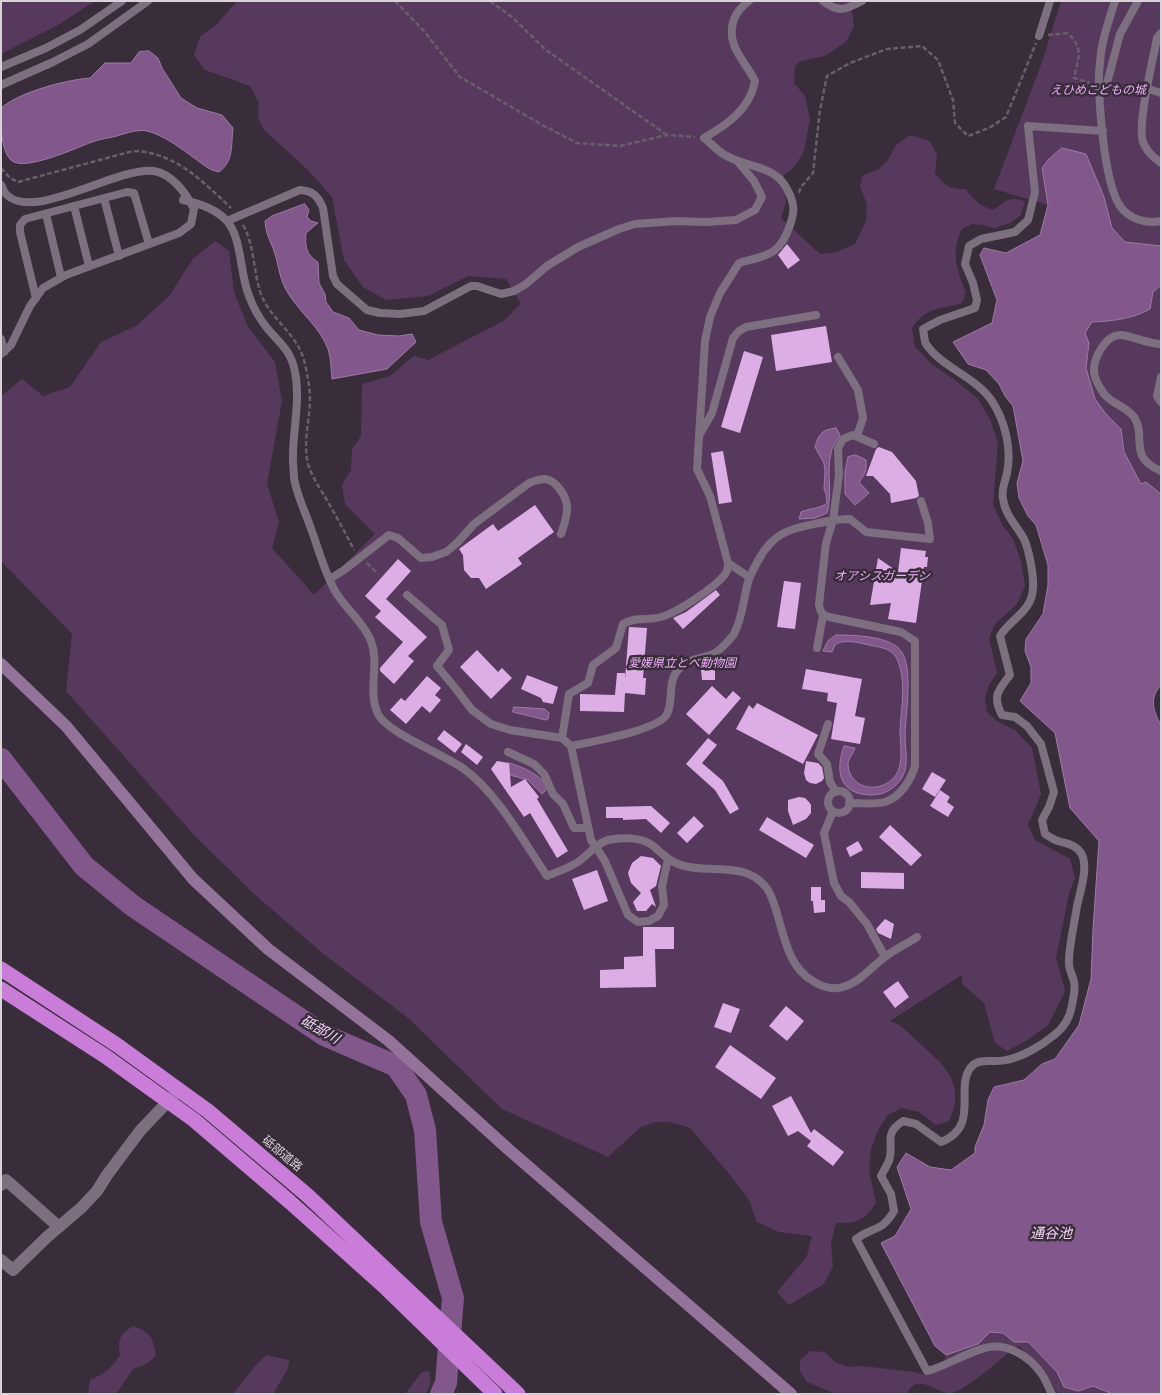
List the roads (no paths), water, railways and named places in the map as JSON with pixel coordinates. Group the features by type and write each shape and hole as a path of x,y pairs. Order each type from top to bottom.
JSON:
{"highway":[{"name":"砥部道路","path":"1,969 117,1045 208,1111 308,1195 518,1394"},
{"path":"1,990 104,1056 194,1120 290,1202 387,1289 495,1394"}],"street":[{"path":"1,664 66,726 193,879 268,949 389,1041 516,1155 791,1394"},
{"path":"1,1260 13,1270 81,1208 97,1191 106,1175 129,1145 179,1090"},
{"path":"1,1185 6,1180 59,1227"}],"lane":[{"path":"1,67 46,48 80,30 122,1"},
{"path":"1,85 88,44 148,1"},
{"path":"562,738 569,694 588,683 593,665 616,648 623,624 637,618 659,618 676,612 719,580 727,571 728,563 710,496 697,469 705,341 710,317 720,293 739,263 769,254 782,244 795,212 787,188 779,177 767,170 724,155 704,138 730,122 753,94 755,81 734,47 730,35 736,13 749,1"},
{"path":"823,1 836,9 847,9 862,1"},
{"path":"1038,36 1050,1"},
{"path":"1115,1 1102,50 1098,85 1106,159 1116,198 1121,208 1139,220 1152,223 1161,221"},
{"path":"1098,85 1106,87 1120,34 1138,1"},
{"path":"1161,33 1157,38 1142,121 1143,142 1152,157 1161,163"},
{"path":"1148,89 1161,93"},
{"path":"1052,1394 1040,1371 1018,1352 1002,1346 985,1348 927,1371 856,1239 887,1224 894,1211 891,1194 881,1176 890,1157 889,1140 894,1127 902,1121 916,1124 941,1142 954,1135 960,1127 964,1108 966,1074 972,1065 980,1061 1007,1060 1021,1056 1054,1036 1067,1022 1072,1006 1075,984 1068,965 1076,908 1082,890 1084,870 1081,853 1071,843 1056,841 1045,834 1042,820 1054,792 1041,744 1027,726 1015,717 1002,715 997,706 997,694 1010,675 1000,636 1005,628 1028,607 1033,588 1031,566 1025,541 1008,513 1003,500 1003,485 1007,473 1008,452 1004,424 991,399 971,380 940,359 925,342 923,329 940,320 975,308 977,300 966,264 969,246 981,239 1015,232 1028,220 1035,192 1028,126 1103,132"},
{"path":"227,221 300,190 309,190 319,199 323,208 333,276 337,284 367,310 400,314 424,311 471,286 477,286 500,294 514,291 526,284 547,266 578,248 635,224 736,220 755,210 762,197 754,181 738,161"},
{"path":"1,185 6,195 17,200 34,202 78,191 129,173 154,171 171,179 194,208 191,224 179,232 61,277 43,288 30,306 11,346 3,353"},
{"path":"36,298 20,232 20,225 25,219 127,192 134,193 149,244"},
{"path":"104,198 119,256"},
{"path":"187,201 206,207 227,221 235,238 247,292 255,311 290,354 295,372 296,394 293,453 294,482 330,579 347,608 371,641 374,655 372,697 378,716 391,729 444,756 483,785 547,876 576,864 596,847 608,840 642,839 651,844 668,859 678,864 694,868 735,870 751,874 759,879 767,888 792,960 800,972 822,986 839,988 855,982 885,957 917,937"},
{"path":"74,206 89,266"},
{"path":"46,214 61,277"},
{"path":"699,436 712,414 733,338 738,331 754,325 816,316"},
{"path":"1161,344 1152,344 1120,335 1112,337 1100,350 1093,370 1096,380 1105,395 1132,414 1136,421 1140,453 1154,468 1161,471"},
{"path":"1,339 3,353"},
{"path":"838,357 858,390 864,418 857,436"},
{"path":"1161,377 1158,396 1161,402"},
{"path":"817,648 823,615 820,611 820,596 826,543 833,520 839,475 838,448 843,439 853,435 874,444"},
{"path":"330,579 389,535 398,538 421,558 426,559 438,555 457,543 474,524 529,483 538,480 547,479 564,496 567,505 561,534"},
{"path":"572,746 643,729 657,724 667,716 672,683 677,670 693,659 715,653 732,636 741,620 748,577 767,545 780,534 833,520 850,519 866,532 930,539 928,523 921,502"},
{"path":"728,563 748,577"},
{"path":"408,595 442,625 449,650 436,666 472,710 491,724 510,730 562,738 572,746 591,840 605,861 628,915 638,922 649,921 658,916 664,905 662,886 668,859"},
{"path":"823,615 901,632 915,640 915,766 912,777 902,790 887,802 849,803"},
{"path":"828,724 818,754 827,764 830,782 836,792"},
{"path":"508,752 534,764 544,774 553,794 563,804 574,828 588,828"},
{"path":"836,792 844,793 849,798 846,810 839,813 833,811 828,800 836,792"},
{"path":"833,811 824,833 834,883 841,896 849,902 867,924 885,957"}],"water":[{"path":"149,51 158,58 162,68 181,98 197,108 222,115 233,128 229,158 224,168 219,172 206,167 178,146 153,133 144,131 98,140 39,161 19,163 12,161 8,156 3,144 1,108 9,102 43,88 68,81 90,78 105,63 131,63 139,52"},
{"name":"通谷池","path":"1062,148 1086,154 1104,197 1112,228 1125,242 1161,246 1161,285 1153,292 1150,309 1129,317 1092,322 1085,333 1089,343 1086,368 1095,399 1106,414 1121,429 1124,452 1141,484 1146,482 1161,494 1161,685 1155,695 1154,710 1161,725 1161,1394 1113,1394 1093,1386 1078,1391 1064,1387 1057,1372 1028,1342 1014,1342 1003,1333 990,1332 978,1344 946,1355 935,1346 881,1243 895,1236 911,1209 897,1167 906,1153 930,1167 951,1170 975,1153 975,1147 984,1125 988,1100 994,1087 1024,1080 1042,1064 1055,1059 1079,1025 1091,979 1099,841 1070,808 1055,733 1020,701 1031,683 1031,667 1025,651 1026,639 1043,614 1048,585 1048,565 1036,525 1028,516 1019,498 1017,483 1023,461 1013,406 999,384 986,370 968,364 953,342 992,323 997,300 980,255 984,248 1006,253 1040,235 1048,205 1042,168"},
{"path":"305,204 309,210 307,217 311,221 318,223 306,233 307,250 318,262 319,283 325,294 326,302 333,312 349,318 359,330 378,335 399,336 412,334 416,342 387,369 332,379 330,356 324,341 285,288 265,221 272,216"},
{"path":"836,428 840,435 832,448 830,460 829,506 827,513 815,518 799,519 801,512 827,503 824,489 824,463 815,447 822,433"},
{"path":"856,455 866,460 865,472 859,482 869,493 855,505 845,494 845,472 848,457"},
{"path":"836,635 881,639 896,646 905,659 908,680 905,737 906,767 901,780 891,789 881,794 860,794 846,786 840,772 841,755 844,746 855,748 848,765 850,774 861,785 876,787 883,785 896,775 901,759 900,731 903,685 900,667 892,652 856,642 839,643 835,645 832,652 823,651 828,641"},
{"path":"514,707 545,709 549,713 548,719 513,712"},
{"path":"509,763 536,775 548,788 542,794 528,780 510,775"}],"waterway":[{"name":"砥部川","path":"1,759 84,866 133,906 324,1035 396,1066 416,1095 425,1130 431,1222 453,1298 446,1383 441,1394"}],"park label":[{"name":"えひめこどもの城","path":"1098,91"},
{"name":"オアシスガーデン","path":"882,577"},
{"name":"愛媛県立とべ動物園","path":"682,664"}]}
